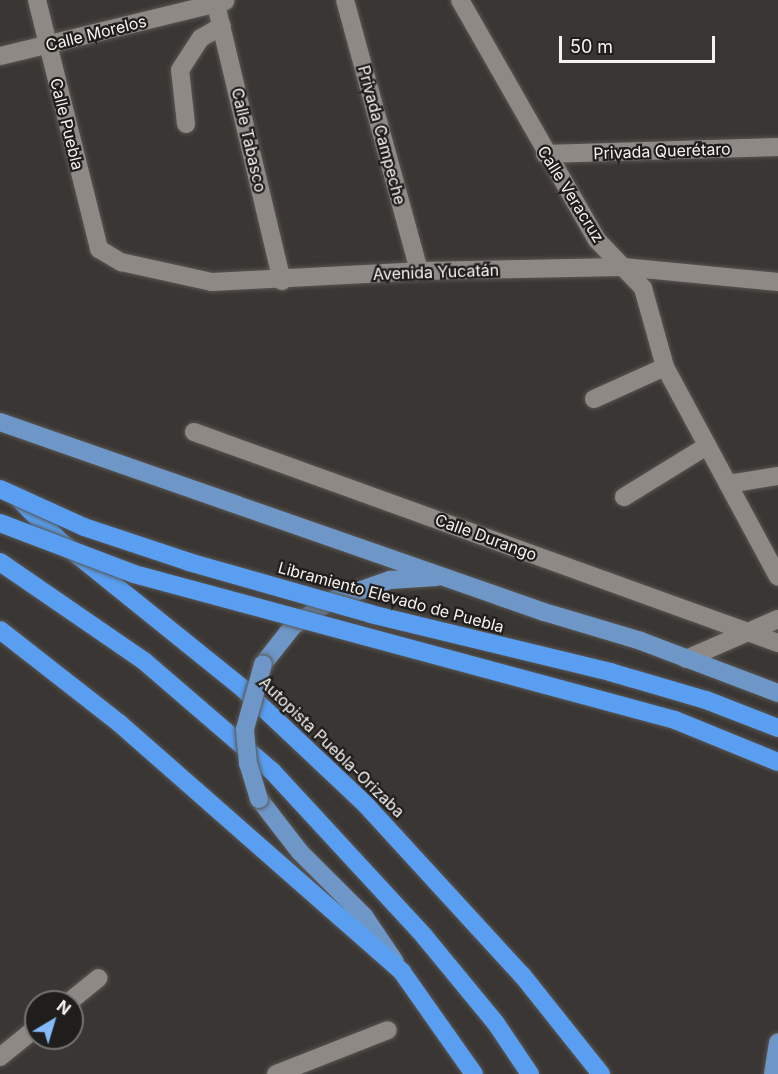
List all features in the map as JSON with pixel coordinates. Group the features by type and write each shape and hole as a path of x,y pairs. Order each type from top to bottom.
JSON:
{"highway":[{"name":"Libramiento Elevado de Puebla","path":"0,487 84,527 189,562 371,614 610,672 706,700 778,728"},
{"name":"Autopista Puebla-Orizaba","path":"0,487 60,541 232,679 325,765 446,888 601,1074"},
{"path":"0,523 134,574 675,720 778,762"},
{"path":"0,562 144,662 272,771 418,928 495,1022 530,1074"},
{"path":"0,630 120,723 402,972 474,1074"}],"main road":[{"path":"0,422 686,659 778,693"},
{"path":"402,972 364,916 300,852 259,799 248,764 245,729 262,664 293,626 350,591 411,577 453,578"},
{"path":"773,1074 778,1042"}],"street":[{"name":"Calle Puebla","path":"37,0 99,249"},
{"name":"Privada Campeche","path":"345,0 419,271"},
{"name":"Calle Veracruz","path":"460,0 545,154 597,240 643,288 665,367 778,577"},
{"name":"Calle Morelos","path":"0,56 220,1"},
{"name":"Calle Tabasco","path":"220,1 222,26 282,281"},
{"path":"186,124 180,70 201,38 222,26"},
{"name":"Privada Querétaro","path":"545,154 778,147"},
{"name":"Avenida Yucatán","path":"99,249 121,262 212,282 282,281 419,271 623,267 778,282"},
{"path":"594,399 665,367"},
{"name":"Calle Durango","path":"194,432 778,643"},
{"path":"624,497 707,446"},
{"path":"728,484 778,476"},
{"path":"686,659 778,619"},
{"path":"84,990 99,978"},
{"path":"276,1074 388,1030"},
{"path":"0,1057 24,1038"}]}
